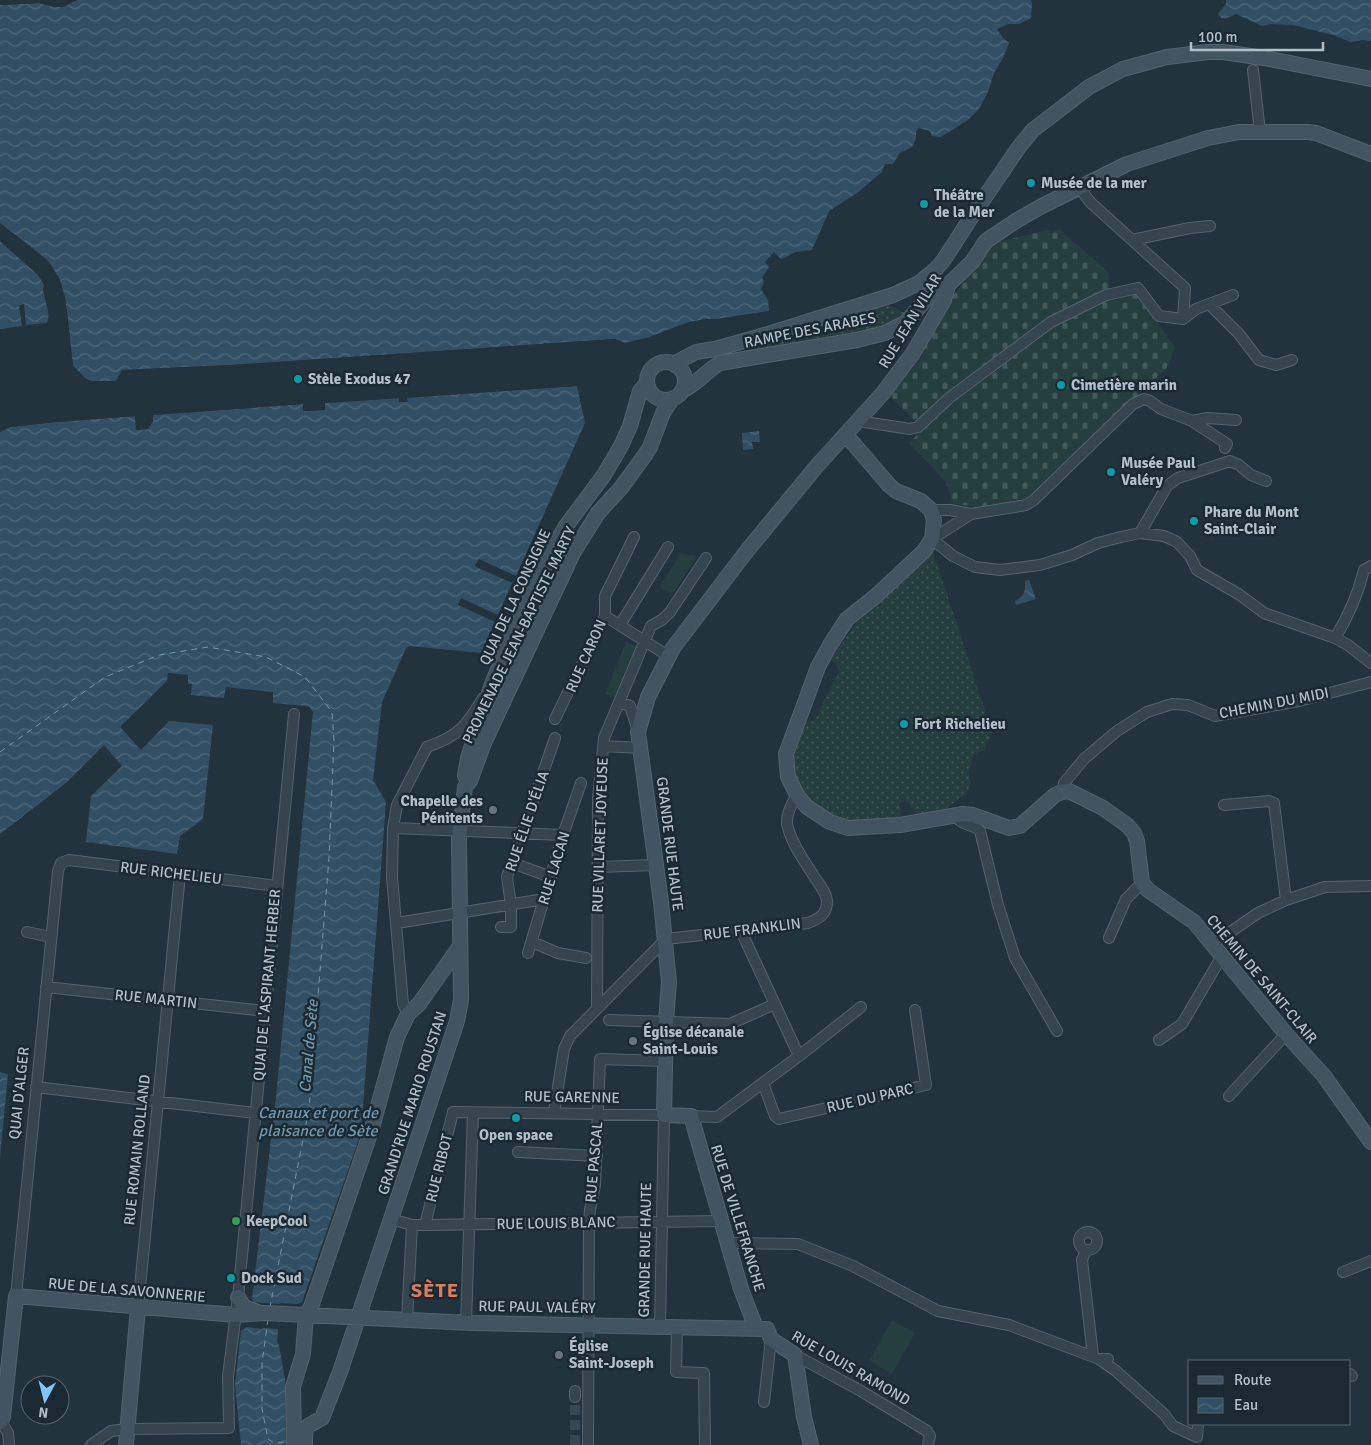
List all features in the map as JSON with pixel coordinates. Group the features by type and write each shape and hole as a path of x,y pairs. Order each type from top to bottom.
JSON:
{"street":[{"path":"675,365 696,352 716,349 893,295 919,283 943,261 1015,152 1034,130 1089,87 1123,69 1167,57 1223,52 1371,79"},
{"path":"1253,70 1260,132"},
{"name":"RUE JEAN VILAR","path":"846,435 885,391 913,353 944,300 946,287 972,262 986,241 1019,218 1127,164 1208,138 1239,132 1316,133 1371,154"},
{"path":"1079,187 1090,202 1185,288 1182,319"},
{"path":"1132,240 1190,228 1210,226"},
{"name":"RAMPE DES ARABES","path":"680,386 699,381 711,368 720,364 857,340 885,333 905,323 938,287 946,287"},
{"path":"858,421 910,429 918,427 949,398 1052,322 1106,296 1138,288 1159,316 1182,319 1196,309 1233,295"},
{"path":"1209,304 1239,334 1259,360 1276,366 1292,360"},
{"name":"PROMENADE JEAN-BAPTISTE MARTY","path":"470,766 484,743 573,553 598,513 621,488 650,447 663,413 680,386 689,367 694,361 716,349"},
{"path":"664,363 675,365 680,370 680,386 660,400 649,390 648,376 654,367 664,363"},
{"name":"QUAI DE LA CONSIGNE","path":"470,766 492,684 512,636 555,544 604,475 621,446 630,426 640,391 647,383"},
{"path":"931,510 950,510 971,514 1026,505 1034,500 1133,404 1144,399 1162,409 1192,421 1228,445"},
{"path":"1192,421 1208,418 1236,420"},
{"path":"846,435 889,485 896,491 921,501 931,510 934,520 932,539"},
{"name":"GRANDE RUE HAUTE","path":"660,1326 666,1022 669,982 666,939 638,732 648,697 661,670 678,642 752,545 816,467 846,435"},
{"path":"1140,533 1167,486 1178,478 1230,461 1239,465 1251,475 1266,481"},
{"path":"971,514 932,539 924,550 878,595 847,619 818,667 786,754 788,777 797,795 807,807 822,817 848,828 900,825 963,814 973,815 1009,828 1015,828 1024,823 1062,792 1069,791 1086,798 1119,818 1130,828 1137,841 1142,883 1126,899 1109,938"},
{"path":"932,539 953,556 975,567 1000,570 1040,565 1072,555 1098,543 1140,533 1164,536 1177,542 1190,556 1197,570 1240,595 1264,613 1335,638 1354,649 1371,663"},
{"name":"RUE CARON","path":"555,720 605,616 605,596 634,537"},
{"path":"620,624 668,547"},
{"name":"RUE VILLARET JOYEUSE","path":"596,1008 598,798 604,738 651,626 670,612 706,558"},
{"path":"1335,638 1346,619 1364,570 1371,566"},
{"path":"605,616 662,652"},
{"name":"CHEMIN DU MIDI","path":"1062,792 1064,783 1084,759 1117,731 1147,712 1172,704 1188,705 1215,716 1299,701 1371,682"},
{"path":"411,1009 403,1004 392,877 393,828 397,805 427,747 444,741 466,724 492,684"},
{"path":"619,702 630,706 638,732"},
{"name":"QUAI DE L'ASPIRANT HERBER","path":"127,1429 229,1428 228,1376 238,1297 294,714"},
{"name":"RUE ÉLIE D'ÉLIA","path":"501,927 511,927 511,905 507,877 555,738"},
{"path":"603,746 640,748"},
{"path":"294,1445 293,1387 303,1354 306,1315 311,1307 372,1128 397,1037 411,1009 455,961 460,945 459,831 465,787 464,782 470,766"},
{"name":"RUE LACAN","path":"528,953 563,835 581,783"},
{"name":"RUE FRANKLIN","path":"666,939 808,923 819,918 826,911 826,895 798,851 787,822 792,802 797,795"},
{"path":"1224,805 1269,800 1274,803 1286,900"},
{"path":"956,816 960,821 973,825 980,831 998,905 1015,958 1057,1031"},
{"path":"393,828 563,835"},
{"name":"RUE RICHELIEU","path":"65,861 277,886"},
{"name":"QUAI D'ALGER","path":"0,1422 4,1408 16,1296 58,871 61,863 65,861"},
{"path":"512,862 551,877"},
{"path":"597,867 656,865"},
{"name":"RUE ROMAIN ROLLAND","path":"126,1445 180,874"},
{"name":"CHEMIN DE SAINT-CLAIR","path":"1142,883 1148,890 1194,922 1286,1034 1324,1076 1371,1142"},
{"path":"1213,944 1258,913 1286,900 1325,887 1371,886"},
{"path":"397,923 544,899"},
{"path":"741,931 799,1056"},
{"path":"27,932 51,937"},
{"path":"554,1112 564,1049 573,1032 666,939"},
{"path":"532,942 558,953 586,958"},
{"path":"1159,1040 1182,1024 1222,956"},
{"name":"GRAND'RUE MARIO ROUSTAN","path":"305,1445 305,1431 308,1426 322,1418 392,1219 458,1021 461,1000 455,961"},
{"name":"RUE MARTIN","path":"46,987 265,1011"},
{"path":"609,1020 730,1024 774,1004"},
{"path":"691,1116 717,1117 861,1007"},
{"name":"RUE DU PARC","path":"763,1083 775,1116 779,1119 926,1085 915,1010"},
{"path":"1229,1096 1286,1034"},
{"name":"RUE PASCAL","path":"588,1445 589,1222 595,1185 597,1156 600,1059 665,1061"},
{"path":"36,1087 255,1113"},
{"name":"RUE GARENNE","path":"453,1112 554,1112 691,1116"},
{"name":"RUE RIBOT","path":"425,1225 453,1112"},
{"path":"466,1323 473,1112"},
{"name":"RUE DE VILLEFRANCHE","path":"691,1116 742,1289 765,1332"},
{"path":"518,1152 597,1156"},
{"name":"RUE LOUIS BLANC","path":"392,1219 412,1225 722,1221"},
{"path":"406,1320 412,1225"},
{"path":"728,1244 798,1244 853,1266 938,1310 1009,1326 1100,1358 1164,1414 1173,1426 1197,1436 1198,1425"},
{"path":"1086,1250 1082,1260 1100,1358"},
{"path":"1343,1272 1371,1261"},
{"name":"RUE DE LA SAVONNERIE","path":"16,1296 236,1316 264,1313"},
{"path":"238,1297 244,1307 264,1313"},
{"name":"RUE PAUL VALÉRY","path":"264,1313 466,1323 660,1326 765,1332"},
{"path":"677,1327 676,1372 704,1373 705,1445"},
{"path":"764,1402 765,1332"},
{"name":"RUE LOUIS RAMOND","path":"765,1332 795,1355 861,1391 925,1430 930,1436 928,1445"},
{"path":"795,1355 804,1417 812,1445"},
{"path":"0,1422 8,1433 9,1445"},
{"path":"91,1445 111,1431 127,1429"}],"green space":[{"path":"1059,229 1108,272 1110,289 1100,293 917,423 888,394 920,356 953,296 990,244 1048,230 1051,233"},
{"name":"Cimetière marin","path":"1137,291 1175,348 1166,369 1027,498 978,507 953,504 946,482 909,443 951,401 1052,327 1109,298"},
{"path":"880,306 892,306 904,313 880,328 769,347 744,354 745,347"},
{"path":"933,552 992,732 984,750 974,755 968,773 971,783 966,794 940,813 919,817 905,799 900,803 901,818 850,822 827,811 805,796 794,783 792,764 803,722 815,720 840,670 831,659 856,623"},
{"path":"681,553 697,556 673,594 659,587"},
{"path":"626,642 636,646 614,698 605,694"},
{"path":"892,1320 915,1333 892,1374 869,1361"}],"water":[{"path":"77,0 1031,0 1032,4 1031,18 1019,24 1008,24 997,29 1009,43 979,109 968,120 941,137 932,136 930,131 918,128 912,147 900,153 893,164 885,164 882,172 857,193 829,211 812,250 796,252 781,259 774,252 765,262 769,267 762,278 764,282 761,289 768,300 769,311 689,322 647,338 625,343 615,339 232,365 123,370 116,381 91,381 85,378 73,366 67,311 60,280 47,260 0,223 0,5 39,3 63,7"},
{"path":"1226,0 1371,0 1371,41 1351,42 1333,35 1293,25 1271,24 1262,26 1236,14 1225,19 1221,18 1218,14 1226,4"},
{"path":"0,241 38,275 45,285 44,294 48,313 47,323 26,325 24,304 19,305 22,326 0,329"},
{"path":"577,386 585,423 516,576 479,559 475,565 512,583 498,615 461,598 458,605 495,622 481,653 410,646 406,648 382,702 373,780 386,802 361,1133 302,1302 297,1304 280,1304 277,1342 288,1397 285,1399 286,1445 241,1445 235,1385 241,1331 247,1327 263,1329 264,1303 254,1302 252,1299 276,1097 313,712 306,706 273,703 273,692 226,687 224,698 191,695 192,684 188,684 188,675 168,673 167,681 120,727 141,750 169,721 213,725 203,819 180,836 177,854 86,842 91,796 122,766 104,745 66,783 0,834 0,432 10,427 135,416 137,430 147,429 153,421 152,415 303,404 303,411 325,410 324,403 399,398 399,402 408,402 407,397"},
{"path":"759,431 760,442 752,442 753,449 743,450 742,433"},
{"path":"1029,580 1036,599 1016,605 1015,601 1024,593 1025,581"},
{"path":"0,1072 8,1074 0,1157"}],"pier":[{"path":"39,0 55,5 77,0 63,7 39,3 0,5 0,2"},
{"path":"0,223 47,260 60,280 65,297 73,366 85,378 91,381 116,381 122,370 232,365 615,339 625,343 647,338 689,322 769,311 769,313 719,322 690,324 648,340 625,346 615,342 232,367 124,372 117,384 101,385 84,380 71,367 62,298 58,281 49,266 0,226"},
{"path":"0,238 15,249 40,273 47,284 46,290 52,317 51,321 43,290 44,285 38,275 0,241"},
{"path":"577,383 577,386 405,398 407,395"},
{"path":"399,396 401,398 325,403 325,410 303,411 303,404 153,415 153,421 148,429 136,430 135,416 10,427 0,432 0,429 10,425 57,419 135,414 138,415 139,427 145,427 150,421 152,413 303,402 306,403 306,408 321,408 324,401"},
{"path":"264,1303 280,1304 278,1329 263,1328"}],"ferry route":[{"path":"0,752 105,677 159,655 208,647 266,657 305,677 332,712 334,740 329,858 309,1109 270,1307"},
{"path":"268,1319 262,1363 262,1409 268,1439 274,1443 286,1442"}],"tunnel":[{"path":"575,1397 575,1445"}],"place":[{"name":"Musée de la mer","path":"1031,183"},
{"name":"Théâtre de la Mer","path":"924,204"},
{"name":"Stèle Exodus 47","path":"298,379"},
{"name":"Cimetière marin","path":"1061,385"},
{"name":"Musée Paul Valéry","path":"1111,472"},
{"name":"Phare du Mont Saint-Clair","path":"1194,521"},
{"name":"Fort Richelieu","path":"904,724"},
{"name":"Chapelle des Pénitents","path":"493,810"},
{"name":"Église décanale Saint-Louis","path":"633,1041"},
{"name":"Open space","path":"516,1118"},
{"name":"KeepCool","path":"236,1221"},
{"name":"Dock Sud","path":"231,1278"},
{"name":"Église Saint-Joseph","path":"559,1355"}],"district":[{"name":"SÈTE","path":"435,1290"}],"water label":[{"name":"Canal de Sète","path":"308,1046"},
{"name":"Canaux et port de plaisance de Sète","path":"318,1121"}]}
